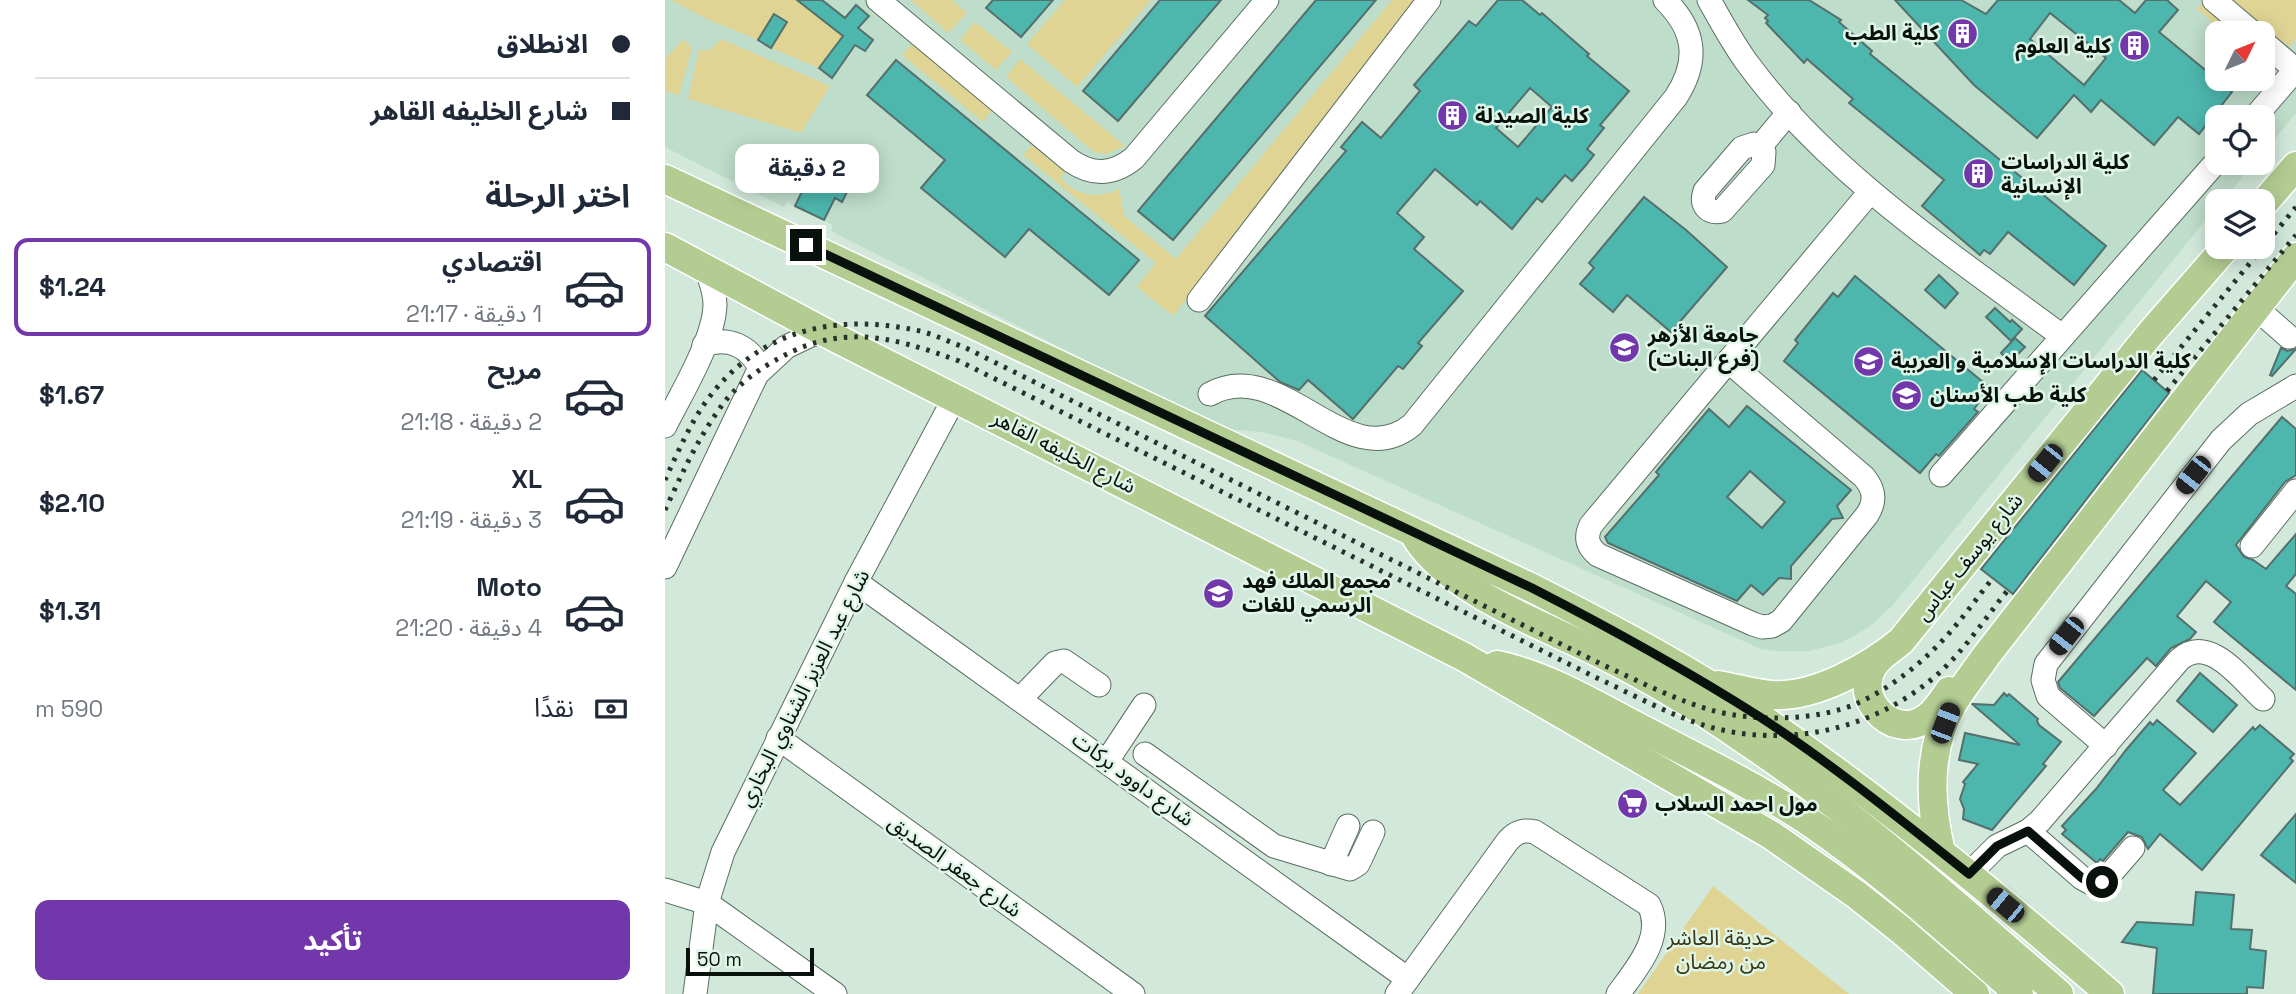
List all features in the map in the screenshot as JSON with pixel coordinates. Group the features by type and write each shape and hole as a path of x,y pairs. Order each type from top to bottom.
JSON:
{"main road":[{"path":"2275,190 2296,166"},
{"path":"665,179 1411,530 1593,619 1704,683 1809,751 1969,874 2110,994"},
{"name":"شارع الخليفه القاهر","path":"665,247 824,332 1464,657"},
{"path":"1941,852 1933,816 1932,778 1938,741 1952,706 1986,656 2296,257"},
{"name":"شارع يوسف عباس","path":"1704,683 1774,695 1798,692 1844,677 1884,654 1916,624 2150,334 2216,259"},
{"path":"1411,530 1436,562 1466,585 1637,674 1790,770 1890,849 2059,994"},
{"path":"1884,654 1869,676 1868,694 1883,717 1906,724 1929,716 1966,671 1986,656"},
{"path":"1464,657 1771,835 1812,862 1892,923 1975,994"},
{"path":"1464,657 1518,669 1554,683 1763,794 1856,856 1914,902 2019,994"}],"street":[{"path":"878,0 1070,161 1082,169 1096,172 1117,169 1135,158 1267,0"},
{"path":"1199,300 1429,0"},
{"path":"1210,394 1227,387 1255,386 1353,434 1373,440 1395,437 1412,425 1676,97 1686,81 1691,62 1691,43 1685,24 1665,0"},
{"path":"1709,0 1747,63 1789,112 1870,192 2062,336"},
{"path":"2214,0 2239,21"},
{"path":"2265,105 2296,70 2275,52"},
{"path":"1760,147 1789,112"},
{"path":"1748,145 1760,147 1765,159 1763,165 1736,196 1716,178 1748,145"},
{"path":"1733,158 1754,176"},
{"path":"1941,475 2205,175"},
{"path":"1728,361 1864,477 1871,485 1874,495 1873,506 1867,515 1790,611 1772,626 1753,624 1609,560 1591,550 1587,542 1591,525 1728,361 1870,192"},
{"path":"665,426 710,331 715,308 713,289 706,268"},
{"path":"2256,308 2289,337"},
{"path":"665,567 751,385 761,370 786,347 824,332"},
{"path":"703,345 720,341 738,344 752,354 761,370"},
{"path":"2106,746 2048,696 2043,680 2046,664 2221,440 2249,414 2296,386"},
{"name":"شارع عبد العزيز الشناوي البخاري","path":"695,994 707,903 723,852 856,582 955,397"},
{"path":"2252,546 2296,491"},
{"name":"شارع داوود بركات","path":"856,582 1275,882 1402,986"},
{"path":"1969,874 1997,846 2028,831 2040,821 2179,660 2192,651 2203,650 2213,654 2263,699"},
{"path":"1021,698 1059,661 1099,685"},
{"path":"1107,761 1144,705"},
{"name":"شارع جعفر الصديق","path":"778,738 1133,994"},
{"path":"1145,754 1267,843 1294,853 1353,869 1373,832"},
{"path":"1331,864 1348,826"},
{"path":"1402,986 1507,842 1516,833 1523,831 1535,832 1643,899 1652,912 1654,921 1650,943 1638,967 1618,994"},
{"path":"2028,831 2091,883 2106,879 2133,848"},
{"path":"1275,882 1294,853"},
{"path":"665,890 707,903 835,994"}],"shaded area":[{"name":"جامعة الأزهر (فرع البنات)","path":"665,0 2296,0 2296,113 2275,138 2275,105 2205,105 2205,175 2245,175 2232,189 2205,189 2205,221 1893,605 1869,627 1841,643 1809,651 1761,649 1297,441 1262,432 1227,429 1122,379 831,231 833,225 787,202 784,207 665,147"}],"green space":[{"path":"671,0 799,0 843,36 819,68 771,48 787,23 775,15 758,40 709,20"},
{"path":"911,0 952,0 967,13 948,33"},
{"path":"1065,0 1151,0 1077,87 1027,44"},
{"path":"1392,0 1417,0 1173,316 1137,287 1156,263 1023,155 1032,145 1065,172 1060,178 1081,192 1096,195 1119,189 1124,216 1176,259"},
{"path":"2227,0 2296,0 2296,39 2289,47 2282,41 2279,44 2275,41 2275,21 2252,21"},
{"path":"2201,4 2222,21 2211,21 2197,9"},
{"path":"975,22 1012,52 996,70 960,40"},
{"path":"683,39 692,48 679,95 665,91 665,59"},
{"path":"721,39 830,86 801,133 688,99 699,50 710,50"},
{"path":"912,44 992,110 983,122 902,55"},
{"path":"1020,59 1125,146 1106,154 1094,152 1006,77"},
{"name":"حديقة العاشر من رمضان","path":"1713,886 1849,994 1638,994"}],"building":[{"path":"797,0 822,0 845,18 856,5 869,16 858,28 873,40 865,51 855,45 832,78 819,68 843,36"},
{"path":"993,0 1053,0 1021,37 986,8"},
{"path":"1160,0 1221,0 1118,121 1083,91"},
{"path":"1316,0 1376,0 1173,240 1138,211"},
{"path":"1498,0 1522,0 1540,15 1542,13 1629,91 1600,125 1604,128 1587,149 1594,155 1586,165 1572,181 1565,175 1542,202 1537,198 1512,229 1480,201 1477,205 1435,169 1397,213 1424,237 1414,249 1463,291 1418,343 1422,346 1403,369 1398,366 1353,419 1308,380 1299,390 1280,382 1205,316 1346,151 1341,147 1362,122 1381,138 1420,91 1414,85 1469,21 1476,26","holes":["1530,88 1552,107 1518,147 1496,128"]},
{"name":"كلية الدراسات الإنسانية","path":"1748,0 1809,0 1841,20 1839,22 1872,51 1870,54 2106,246 2074,285 2008,232 1990,254 1984,250 1980,255 1922,206 1944,180 1849,103 1853,99 1807,59 1804,63 1766,23 1768,21 1765,18 1768,15"},
{"path":"1895,0 1961,0 1986,14 1998,0 2119,0 2135,13 2146,0 2167,0 2178,10 2159,32 2205,70 2205,91 2232,92 2222,105 2205,105 2205,126 2199,134 2178,117 2154,145 2101,100 2091,112 2074,95 2037,138 1974,85","holes":["2050,13 2106,58 2084,85 2030,39"]},
{"path":"774,14 787,22 771,48 758,40"},
{"path":"896,60 1139,260 1109,295 1029,229 1005,257 921,188 945,160 867,95"},
{"path":"806,164 850,186 842,202 835,198 824,220 795,206 806,183 799,180"},
{"path":"1644,197 1727,267 1671,332 1627,295 1613,312 1580,284 1594,268 1589,263"},
{"path":"1939,275 1958,293 1945,308 1925,290"},
{"path":"1855,276 1990,388 1974,409 1978,412 1920,473 1784,361 1798,343 1795,340 1833,293 1838,297"},
{"path":"1995,308 2022,329 2011,341 1986,317"},
{"path":"2015,338 2025,347 2010,362 2001,353"},
{"path":"2281,348 2287,351 2296,349 2272,376 2270,375"},
{"path":"2142,370 2169,393 2013,594 1981,569"},
{"path":"1747,406 1851,490 1837,506 1843,518 1832,519 1791,566 1791,579 1779,578 1763,595 1751,585 1737,601 1608,543 1605,537 1659,475 1656,472 1709,409 1729,427","holes":["1750,471 1785,502 1762,528 1727,497"]},
{"path":"2282,417 2296,429 2296,475 2285,482 2236,545 2244,557 2266,569 2296,534 2296,574 2286,586 2296,594 2296,690 2214,622 2231,602 2206,581 2177,616 2196,632 2190,639 2171,648 2156,666 2147,658 2094,716 2060,688 2058,682"},
{"path":"2200,673 2237,705 2213,732 2177,701"},
{"path":"2004,693 2007,696 2009,694 2038,719 2039,725 2061,742 2043,764 2046,766 1992,830 1963,819 1964,809 1960,799 1965,784 1963,782 1978,764 1959,760 1965,733 2020,745 1972,704 1994,705"},
{"path":"2157,720 2196,753 2163,790 2180,805 2253,727 2255,730 2260,725 2294,754 2290,758 2293,761 2202,870 2160,834 2148,849 2142,837 2128,832 2103,861 2100,859 2097,863 2062,834 2066,830 2062,826 2150,722 2153,725"},
{"path":"2296,814 2296,883 2261,855"},
{"path":"2196,892 2234,895 2231,929 2252,930 2250,949 2266,951 2263,988 2247,987 2247,994 2153,994 2157,948 2122,942 2137,922 2193,925"}],"railway":[{"path":"2154,380 2296,207"},
{"path":"2167,391 2296,235"},
{"path":"665,480 688,431 705,403 725,378 748,359 772,344 798,333 854,324 884,325 921,331 966,348 1603,665 1683,701 1728,714 1785,718 1824,713 1858,703 1901,677 1930,653 1993,578"},
{"path":"665,510 703,435 723,404 741,384 794,351 817,342 863,337 886,339 959,361 1597,678 1667,711 1710,727 1743,734 1777,736 1843,726 1874,715 1903,700 1931,680 1962,649 2008,590"}],"place":[{"name":"كلية الطب","path":"1962,33"},
{"name":"كلية العلوم","path":"2134,46"},
{"name":"كلية الصيدلة","path":"1452,116"},
{"name":"كلية الدراسات الإنسانية","path":"1978,174"},
{"name":"جامعة الأزهر (فرع البنات)","path":"1625,347"},
{"name":"كلية الدراسات الإسلامية و العربية","path":"1868,361"},
{"name":"كلية طب الأسنان","path":"1907,395"},
{"name":"مجمع الملك فهد الرسمي للغات","path":"1219,593"},
{"name":"مول احمد السلاب","path":"1632,804"}],"route":[{"path":"806,245 1593,619 1761,718 1809,751 1969,874 1997,846 2028,831 2086,881 2102,882"}]}
